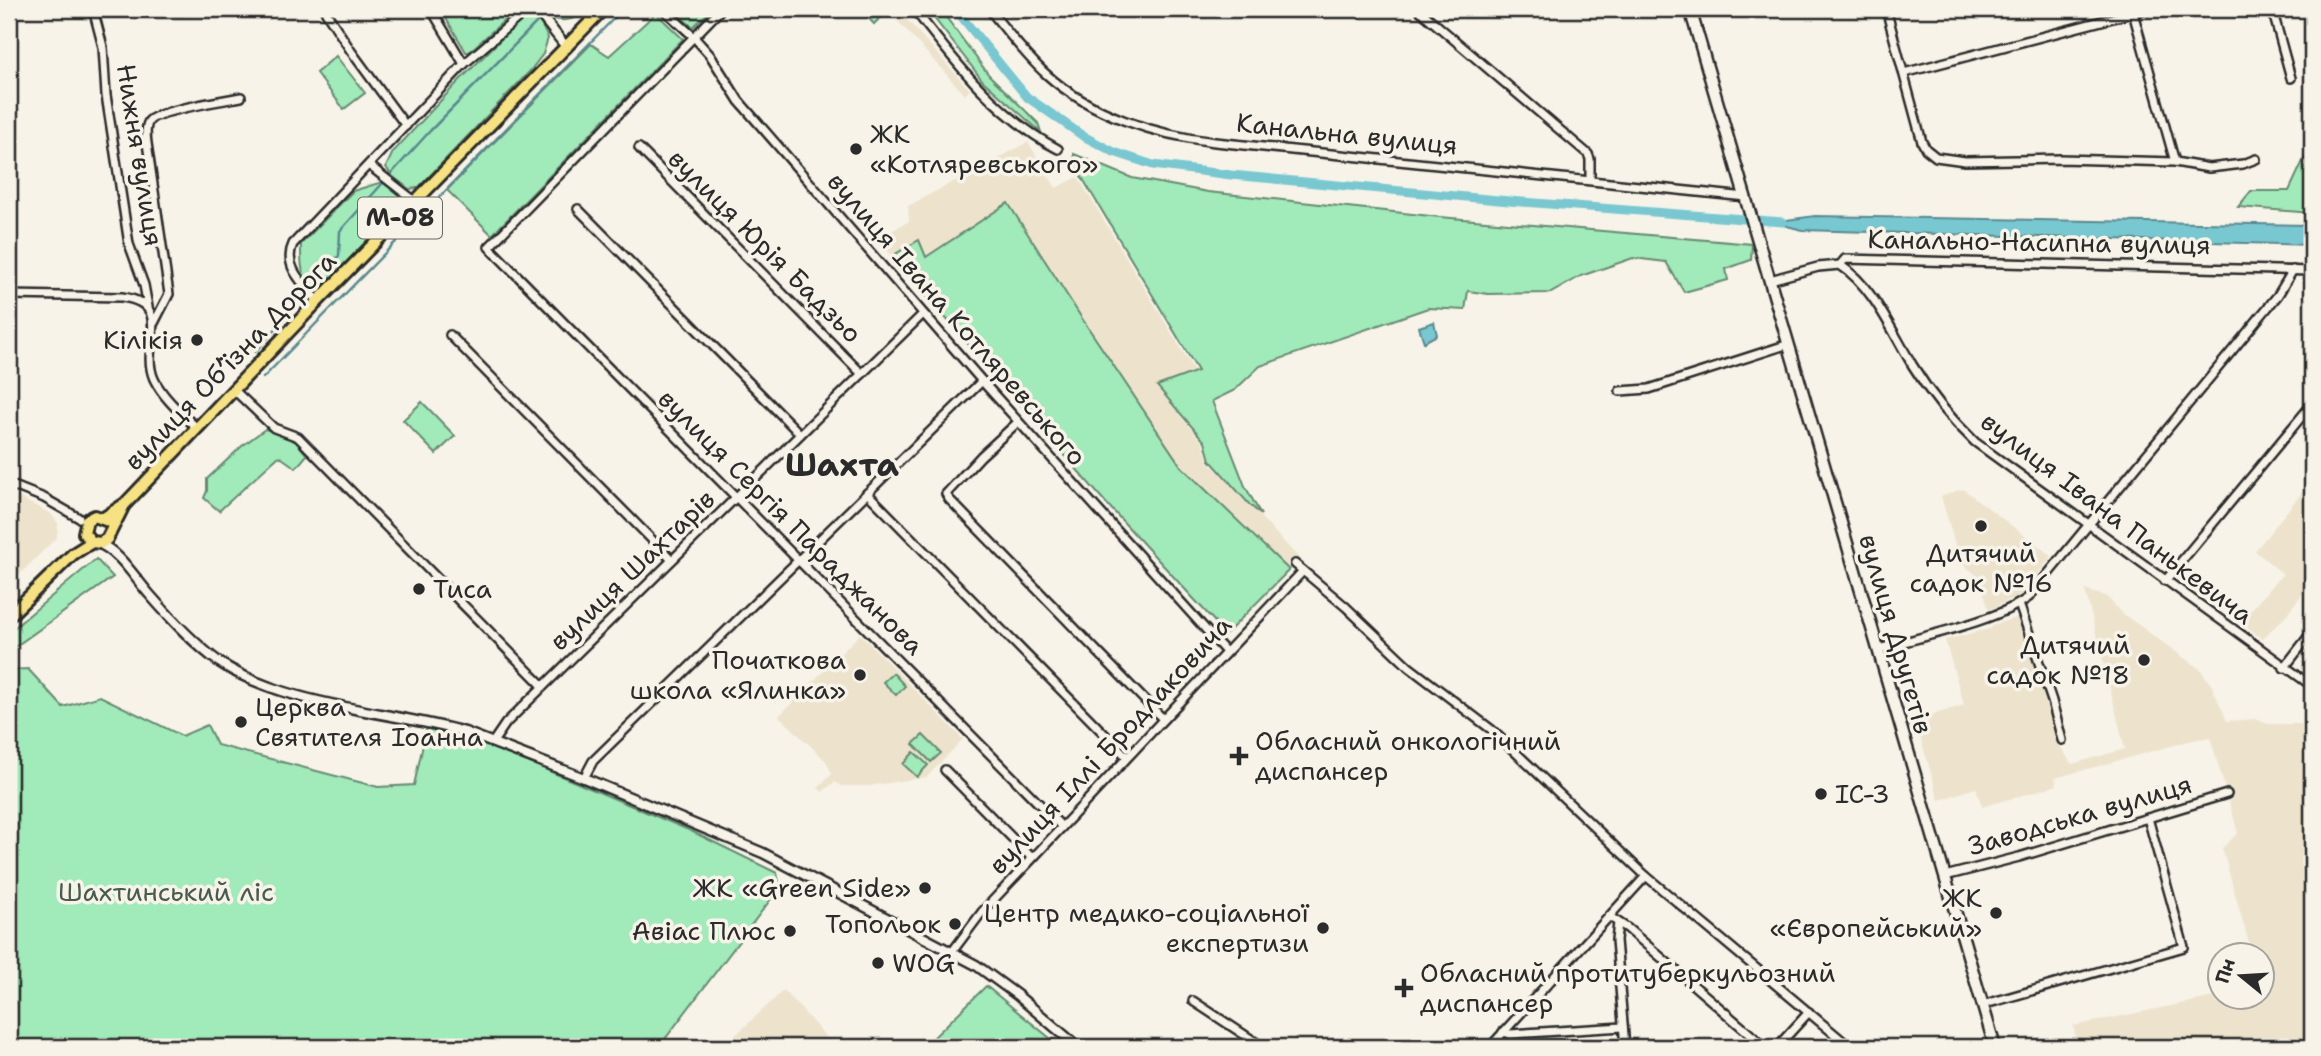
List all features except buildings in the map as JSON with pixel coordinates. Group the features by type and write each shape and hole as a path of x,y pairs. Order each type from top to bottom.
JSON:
{"highway":[{"name":"вулиця Обʼїзна Дорога","path":"125,504 233,389 603,9"},
{"path":"90,538 85,524 125,504"},
{"path":"9,616 90,538 110,533 125,504"},
{"path":"99,517 110,533"}],"main road":[{"name":"вулиця Другетів","path":"1690,9 1995,1047"}],"street":[{"name":"Нижня вулиця","path":"93,9 103,47 106,95 129,244 154,323"},
{"path":"177,10 187,9"},
{"path":"324,9 406,126"},
{"path":"431,9 464,64"},
{"path":"318,301 290,267 293,244 370,166 464,64 528,9"},
{"path":"536,9 567,48"},
{"name":"вулиця Івана Котляревського","path":"663,9 710,55 739,101 923,314 1226,652"},
{"path":"693,36 721,9"},
{"path":"914,9 976,85 1034,136 1058,149"},
{"name":"Канальна вулиця","path":"989,9 1026,54 1057,84 1101,110 1167,135 1746,197"},
{"path":"1418,9 1588,154 1590,179"},
{"path":"1886,9 1922,142 1936,157 1965,161 2060,159 2175,162 2209,168 2243,164 2256,159"},
{"path":"1904,73 2147,9"},
{"path":"2272,9 2291,78"},
{"path":"2132,11 2175,162"},
{"name":"вулиця Сергія Параджанова","path":"693,36 489,247 1062,827"},
{"path":"197,428 173,404 154,379 151,357 154,323 169,294 147,143 148,123 163,113 241,97"},
{"name":"вулиця Юрія Бадзьо","path":"639,148 862,374"},
{"path":"370,166 416,202"},
{"path":"578,209 800,434"},
{"name":"Канально-Насипна вулиця","path":"1770,280 1818,267 1840,265 1845,259 2312,271"},
{"name":"вулиця Івана Панькевича","path":"1840,265 1868,292 1915,369 1956,424 1975,442 2312,686"},
{"path":"1878,649 1982,619 2019,604 2029,597 2278,295 2293,270"},
{"path":"9,295 122,297 137,299 148,307"},
{"name":"вулиця Шахтарів","path":"493,742 506,723 543,686 923,314"},
{"path":"450,335 672,560"},
{"path":"1620,391 1649,389 1789,344"},
{"path":"584,778 593,761 982,381"},
{"path":"233,389 274,428 298,436 543,686"},
{"path":"2165,581 2312,404"},
{"path":"1018,422 964,475 947,494 948,499 1163,719"},
{"path":"9,484 36,494 79,518 90,538 111,549 187,635 240,674 304,696 430,722 493,742 753,848 976,965 1006,986 1078,1047"},
{"path":"867,493 1127,757"},
{"path":"79,518 99,517"},
{"path":"110,533 111,549"},
{"path":"1295,564 1346,607 1409,667 1492,730 1646,876 1850,1047"},
{"name":"вулиця Іллі Бродлаковича","path":"952,952 966,930 1032,858 1303,571"},
{"path":"2019,604 2052,701 2062,740"},
{"path":"2284,668 2312,632"},
{"path":"945,770 1032,858"},
{"name":"Заводська вулиця","path":"1945,876 2019,857 2227,794"},
{"path":"1982,1005 2183,947 2148,818"},
{"path":"1490,1047 1646,876"},
{"path":"1610,917 1627,928 1765,1047"},
{"path":"1618,923 1616,940 1625,1047"},
{"path":"1193,1001 1263,1047"},
{"path":"1777,1047 1809,1012"},
{"path":"1503,1032 1510,1034 1623,1027"}],"shaded area":[{"path":"901,13 970,90 965,95 895,18"},
{"path":"1028,142 1056,188 1078,177 1195,372 1156,386 1203,443 1209,462 1300,559 1289,570 1181,466 1008,203 926,257 918,240 892,256 877,239 909,221 908,206"},
{"path":"2312,480 2312,581 2283,619 2262,639 2240,622 2283,574 2255,551"},
{"name":"Дитячий садок №16","path":"1963,489 2052,556 2022,594 1989,610 1979,577 1960,562 1941,496"},
{"path":"9,496 20,498 50,513 58,523 57,537 9,585"},
{"path":"2085,590 2106,596 2122,613 2201,670 2212,686 2227,721 2255,719 2268,724 2312,724 2312,1047 2078,1047 2073,1026 2206,999 2206,1010 2276,1010 2276,940 2248,940 2222,848 2238,833 2210,737 2055,778 2057,785 1982,807 1976,788 1939,800 1915,720 1964,705 1945,640 1992,628 1992,625 2019,617 2059,745 2072,764 2125,749"},
{"name":"Початкова школа «Ялинка»","path":"860,634 963,739 927,777 869,786 841,786 835,782 822,792 818,788 832,774 826,761 779,716"},
{"path":"784,990 835,1047 725,1047 725,1045"}],"green space":[{"path":"517,9 466,52 441,10"},
{"path":"543,9 592,9 579,16 561,20 549,16"},
{"path":"671,9 712,9 693,27"},
{"path":"860,9 889,9 874,24"},
{"path":"927,9 940,9 989,75 1038,123 1041,132 983,81"},
{"path":"656,13 683,39 492,235 447,190 591,44 609,56"},
{"path":"531,15 539,20 548,38 543,54 530,71 418,188 409,189 391,175 386,167 393,152 524,16"},
{"path":"336,56 365,93 344,109 316,73"},
{"path":"2312,142 2312,213 2238,207 2251,191 2289,191"},
{"path":"1074,154 1132,178 1208,192 1440,217 1752,244 1751,260 1726,269 1728,280 1684,292 1666,262 1633,258 1581,276 1551,293 1488,294 1468,291 1465,310 1428,308 1260,366 1235,390 1212,401 1245,486 1261,515 1210,460 1205,442 1157,386 1198,371 1074,164"},
{"path":"382,182 406,199 322,288 314,286 305,278 303,272 301,244 353,191"},
{"path":"1008,203 1181,466 1289,570 1226,634 1106,503 892,256 919,240 926,257"},
{"path":"422,402 455,436 436,454 403,420"},
{"path":"265,429 294,439 307,455 296,468 279,456 219,511 204,498 207,479 242,446"},
{"path":"96,559 113,577 9,651 9,632"},
{"name":"Шахтинський ліс","path":"28,669 63,707 100,696 182,736 207,725 217,745 378,787 414,785 427,727 485,744 691,831 777,873 780,887 659,1047 9,1047 9,670"},
{"path":"893,673 905,686 896,695 883,682"},
{"path":"923,735 941,753 931,762 913,744"},
{"path":"914,752 928,765 917,777 903,764"},
{"path":"986,986 1061,1047 924,1047"}],"water":[{"path":"1815,216 2312,225 2312,245 1802,230 1772,222"},
{"path":"1434,322 1437,335 1424,342 1419,327"}],"waterway":[{"path":"263,378 623,9"},
{"path":"955,9 1027,97 1083,136 1114,152 1153,165 1231,175 1509,201 1783,222"},
{"path":"391,174 537,22"},
{"path":"310,280 339,256 340,231 382,184"},
{"path":"255,352 297,305 303,293"},
{"path":"536,764 667,817"}],"place":[{"name":"ЖК «Котляревського»","path":"856,149"},
{"name":"Кілікія","path":"197,340"},
{"name":"Дитячий садок №16","path":"1981,526"},
{"name":"Тиса","path":"419,589"},
{"name":"Дитячий садок №18","path":"2144,660"},
{"name":"Початкова школа «Ялинка»","path":"860,675"},
{"name":"Церква Святителя Іоанна","path":"241,722"},
{"name":"Обласний онкологічний диспансер","path":"1239,756"},
{"name":"ІС-3","path":"1821,794"},
{"name":"ЖК «Green Side»","path":"925,888"},
{"name":"ЖК «Європейський»","path":"1996,913"},
{"name":"Топольок","path":"955,924"},
{"name":"Центр медико-соціальної експертизи","path":"1323,928"},
{"name":"Авіас Плюс","path":"790,931"},
{"name":"WOG","path":"878,963"},
{"name":"Обласний протитуберкульозний диспансер","path":"1404,988"}],"district":[{"name":"Шахта","path":"842,464"}]}
